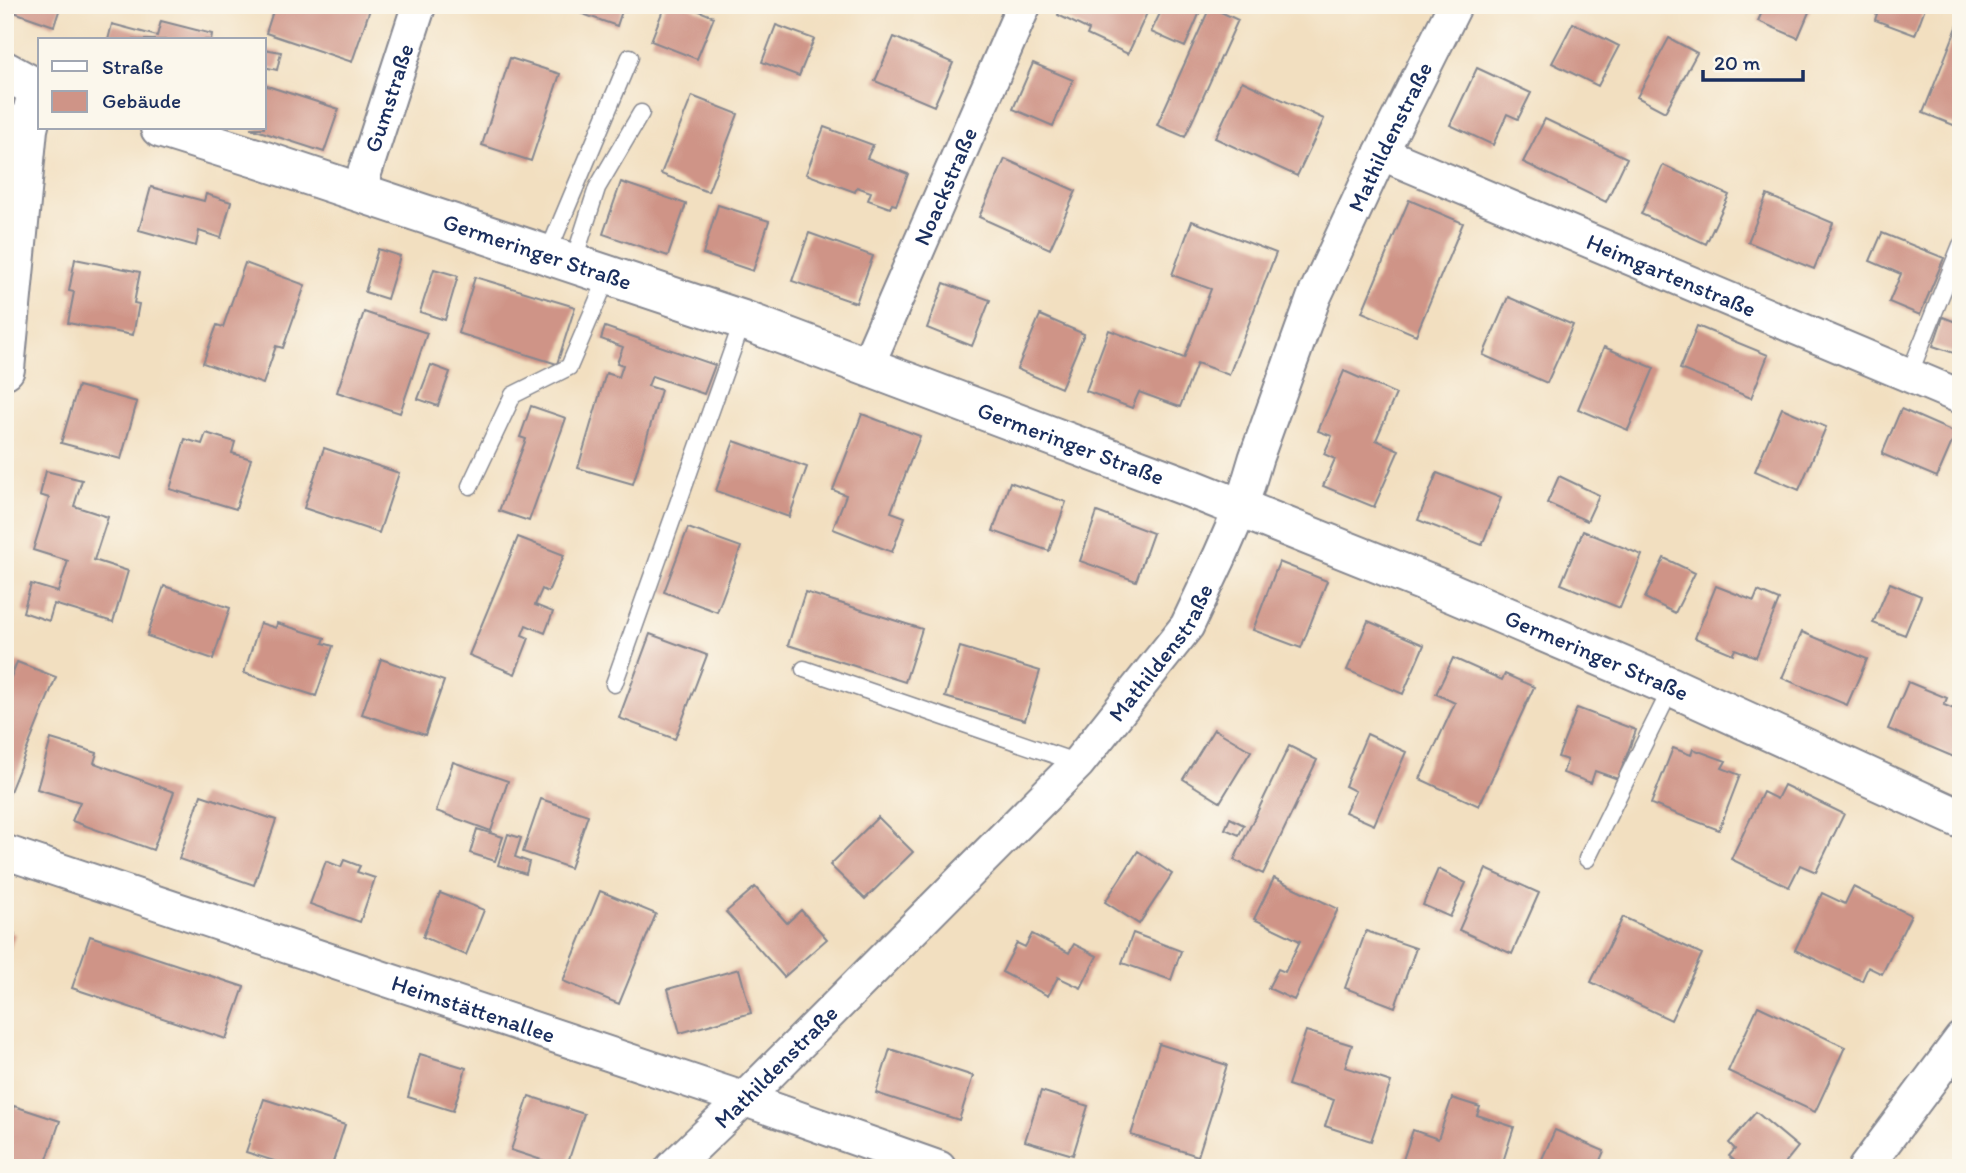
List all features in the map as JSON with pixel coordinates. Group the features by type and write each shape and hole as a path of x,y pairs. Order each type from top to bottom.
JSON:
{"main road":[{"path":"5,71 38,88"},
{"path":"5,369 28,129 38,93"},
{"name":"Germeringer Straße","path":"166,130 743,320 1241,508 1452,593 1672,687 1961,819"}],"street":[{"name":"Gumstraße","path":"358,193 419,5"},
{"name":"Noackstraße","path":"867,366 1024,5"},
{"name":"Mathildenstraße","path":"681,1164 1078,763 1187,626 1241,508 1256,458 1314,297 1381,153 1455,5"},
{"name":"Heimgartenstraße","path":"1381,153 1961,397"},
{"name":"Heimstättenallee","path":"5,852 744,1099 939,1168"},
{"path":"1865,1168 1960,1043"}],"lane":[{"path":"470,486 513,395 569,368 576,265 630,57"},
{"path":"576,265 597,188 641,113"},
{"path":"1909,375 1961,245"},
{"path":"614,684 743,320"},
{"path":"804,669 1078,763"},
{"path":"1587,859 1672,687"}],"building":[{"path":"16,5 61,5 54,26 14,12"},
{"path":"275,5 359,5 370,9 352,62 266,33"},
{"path":"557,5 624,5 617,26"},
{"path":"665,5 685,5 714,17 697,59 651,41"},
{"path":"1062,5 1132,5 1147,13 1128,54 1087,35 1089,30 1058,15"},
{"path":"1164,5 1203,5 1185,47 1151,32"},
{"path":"1765,5 1812,5 1798,38 1758,21"},
{"path":"1880,5 1926,5 1915,35 1875,20"},
{"path":"1210,7 1238,20 1185,137 1157,125"},
{"path":"1961,17 1961,128 1923,113"},
{"path":"161,21 212,34 211,38 108,38 112,24 157,36"},
{"path":"1573,23 1619,46 1598,86 1552,63"},
{"path":"776,25 814,39 799,76 762,62"},
{"path":"894,37 953,63 934,106 875,81"},
{"path":"1669,38 1697,53 1665,112 1637,97"},
{"path":"266,49 281,52 277,70 266,67"},
{"path":"510,58 560,74 531,161 482,145"},
{"path":"1033,63 1073,80 1053,126 1013,109"},
{"path":"1477,68 1531,93 1518,119 1507,114 1493,145 1450,125"},
{"path":"1242,81 1324,119 1297,176 1215,138"},
{"path":"266,86 339,109 324,152 256,130 266,130"},
{"path":"692,96 738,114 708,192 661,174"},
{"path":"1545,119 1627,158 1606,202 1523,162"},
{"path":"824,127 873,145 867,158 908,174 896,205 892,204 890,208 868,200 871,192 857,187 855,192 806,174"},
{"path":"1005,159 1076,191 1050,249 979,217"},
{"path":"1663,165 1729,195 1706,244 1641,214"},
{"path":"621,182 686,204 668,256 603,234"},
{"path":"151,187 204,201 206,194 231,202 221,238 199,231 196,246 139,230"},
{"path":"1767,195 1833,223 1814,269 1748,242"},
{"path":"1409,200 1463,223 1416,335 1362,312"},
{"path":"718,205 769,221 753,271 703,254"},
{"path":"1192,221 1276,253 1229,375 1197,363 1180,407 1139,392 1132,408 1086,391 1109,330 1184,358 1211,289 1172,275"},
{"path":"809,233 873,256 856,303 792,281"},
{"path":"1882,233 1944,258 1920,315 1889,302 1901,274 1870,261"},
{"path":"378,249 400,256 387,299 365,292"},
{"path":"75,259 140,272 134,303 139,304 133,335 68,323 74,292 69,291"},
{"path":"245,263 305,285 283,348 276,346 263,384 203,363 217,325 223,327"},
{"path":"434,269 458,276 445,320 420,312"},
{"path":"475,277 575,307 557,364 458,333"},
{"path":"944,283 990,300 972,346 927,328"},
{"path":"1508,297 1573,325 1547,383 1483,355"},
{"path":"364,312 427,333 400,413 337,392"},
{"path":"1040,315 1084,334 1061,388 1017,369"},
{"path":"1943,317 1961,324 1961,334 1954,353 1933,346"},
{"path":"1697,326 1768,355 1751,398 1680,369"},
{"path":"605,327 715,365 704,394 652,376 648,386 661,390 633,484 578,468 606,373 619,377 623,365 617,363 623,347 601,339"},
{"path":"1604,347 1654,368 1628,430 1578,409"},
{"path":"431,365 450,372 438,406 418,399"},
{"path":"1344,371 1396,394 1376,440 1399,450 1374,507 1323,486 1335,459 1324,454 1332,436 1318,431"},
{"path":"78,386 137,402 121,459 61,443"},
{"path":"531,406 566,418 529,521 499,511 526,439 520,437"},
{"path":"1782,408 1826,427 1799,490 1755,471"},
{"path":"1901,409 1956,433 1937,477 1882,454"},
{"path":"862,414 920,436 891,512 905,517 892,552 833,529 846,495 833,490"},
{"path":"206,433 235,442 232,453 251,459 236,509 170,489 185,439 202,444"},
{"path":"734,441 807,467 789,517 716,491"},
{"path":"324,448 399,473 379,533 304,508"},
{"path":"46,471 82,480 74,506 108,517 94,560 128,571 113,622 54,604 49,621 23,612 31,584 58,592 68,561 33,550 49,498 40,495"},
{"path":"1437,473 1501,498 1482,545 1418,520"},
{"path":"1559,476 1599,495 1587,521 1547,503"},
{"path":"1010,482 1066,502 1049,551 993,531"},
{"path":"1097,512 1153,533 1136,581 1080,561"},
{"path":"688,528 741,547 717,612 664,592"},
{"path":"1583,531 1642,555 1620,608 1561,584"},
{"path":"518,537 564,555 548,592 542,589 535,605 553,612 545,633 526,625 522,635 529,638 515,674 469,655"},
{"path":"1664,558 1695,573 1675,613 1645,598"},
{"path":"1279,562 1327,581 1301,648 1253,630"},
{"path":"1890,583 1921,596 1905,635 1873,623"},
{"path":"164,586 230,608 213,659 147,636"},
{"path":"1716,586 1754,601 1758,591 1779,600 1756,657 1735,649 1733,654 1695,638"},
{"path":"805,592 922,629 905,682 788,645"},
{"path":"1368,621 1424,645 1403,694 1347,670"},
{"path":"260,623 276,628 277,623 325,638 323,643 333,646 316,696 244,673"},
{"path":"1802,632 1867,659 1847,705 1782,678"},
{"path":"650,634 707,655 675,739 619,718"},
{"path":"960,647 1040,671 1025,720 945,697"},
{"path":"1453,658 1502,680 1505,674 1534,687 1479,806 1420,779 1455,703 1436,694"},
{"path":"381,659 444,681 425,735 362,714"},
{"path":"17,662 56,677 5,804 5,692"},
{"path":"1908,682 1947,698 1944,705 1961,712 1961,760 1888,729"},
{"path":"1577,708 1636,730 1618,779 1595,771 1591,783 1563,773 1567,760 1558,757"},
{"path":"1214,729 1251,751 1220,802 1183,779"},
{"path":"1367,734 1406,752 1374,825 1345,812 1355,791 1345,786"},
{"path":"51,739 97,753 94,763 174,792 153,850 72,821 80,802 37,789"},
{"path":"1289,746 1317,760 1263,874 1234,860"},
{"path":"1673,748 1691,755 1693,749 1726,761 1722,768 1740,775 1719,830 1651,804"},
{"path":"453,762 508,781 491,831 436,811"},
{"path":"1784,785 1844,814 1816,872 1800,865 1789,887 1731,859 1763,792 1777,799"},
{"path":"201,795 276,820 254,885 179,859"},
{"path":"541,799 588,815 570,868 523,852"},
{"path":"878,817 913,852 865,899 830,865"},
{"path":"1230,818 1244,825 1239,835 1225,829"},
{"path":"477,829 503,837 495,861 470,853"},
{"path":"508,834 521,838 515,857 529,862 526,874 498,865"},
{"path":"1138,851 1172,874 1139,924 1105,902"},
{"path":"344,860 360,866 357,872 375,878 360,922 310,904 326,861 341,867"},
{"path":"1438,869 1466,883 1450,917 1423,905"},
{"path":"1486,869 1539,893 1512,954 1459,930"},
{"path":"1274,878 1338,909 1294,1000 1268,988 1278,969 1285,972 1300,941 1254,919"},
{"path":"755,887 787,923 801,910 827,939 784,977 726,912"},
{"path":"1853,887 1911,915 1882,974 1868,967 1862,981 1795,950 1822,893 1845,904"},
{"path":"600,891 656,914 619,1004 563,981"},
{"path":"440,893 484,910 466,955 423,937"},
{"path":"1623,917 1702,954 1671,1020 1591,982"},
{"path":"5,931 15,934 6,962 5,962"},
{"path":"1366,931 1416,948 1395,1007 1345,988"},
{"path":"1133,933 1181,951 1171,980 1122,963"},
{"path":"1032,934 1069,953 1074,944 1097,956 1081,988 1058,977 1048,996 1002,972 1017,943 1025,947"},
{"path":"90,936 244,987 226,1039 72,988"},
{"path":"739,969 751,1013 680,1033 668,989"},
{"path":"1758,1006 1845,1047 1815,1112 1728,1071"},
{"path":"1306,1031 1352,1045 1345,1067 1391,1082 1371,1141 1325,1126 1334,1100 1288,1085"},
{"path":"1159,1044 1227,1065 1198,1156 1131,1135"},
{"path":"890,1049 973,1076 959,1120 876,1093"},
{"path":"420,1054 466,1068 453,1111 408,1097"},
{"path":"1041,1091 1088,1106 1073,1155 1025,1141"},
{"path":"529,1096 584,1114 566,1168 511,1150"},
{"path":"1452,1098 1480,1107 1477,1115 1514,1127 1501,1168 1417,1168 1402,1163 1413,1130 1438,1139"},
{"path":"264,1099 345,1125 331,1168 296,1168 246,1152"},
{"path":"14,1106 60,1121 44,1168 5,1168 5,1131"},
{"path":"1756,1112 1798,1147 1781,1168 1743,1168 1729,1156 1735,1149 1729,1143"},
{"path":"1555,1130 1604,1151 1597,1168 1538,1168"}]}
